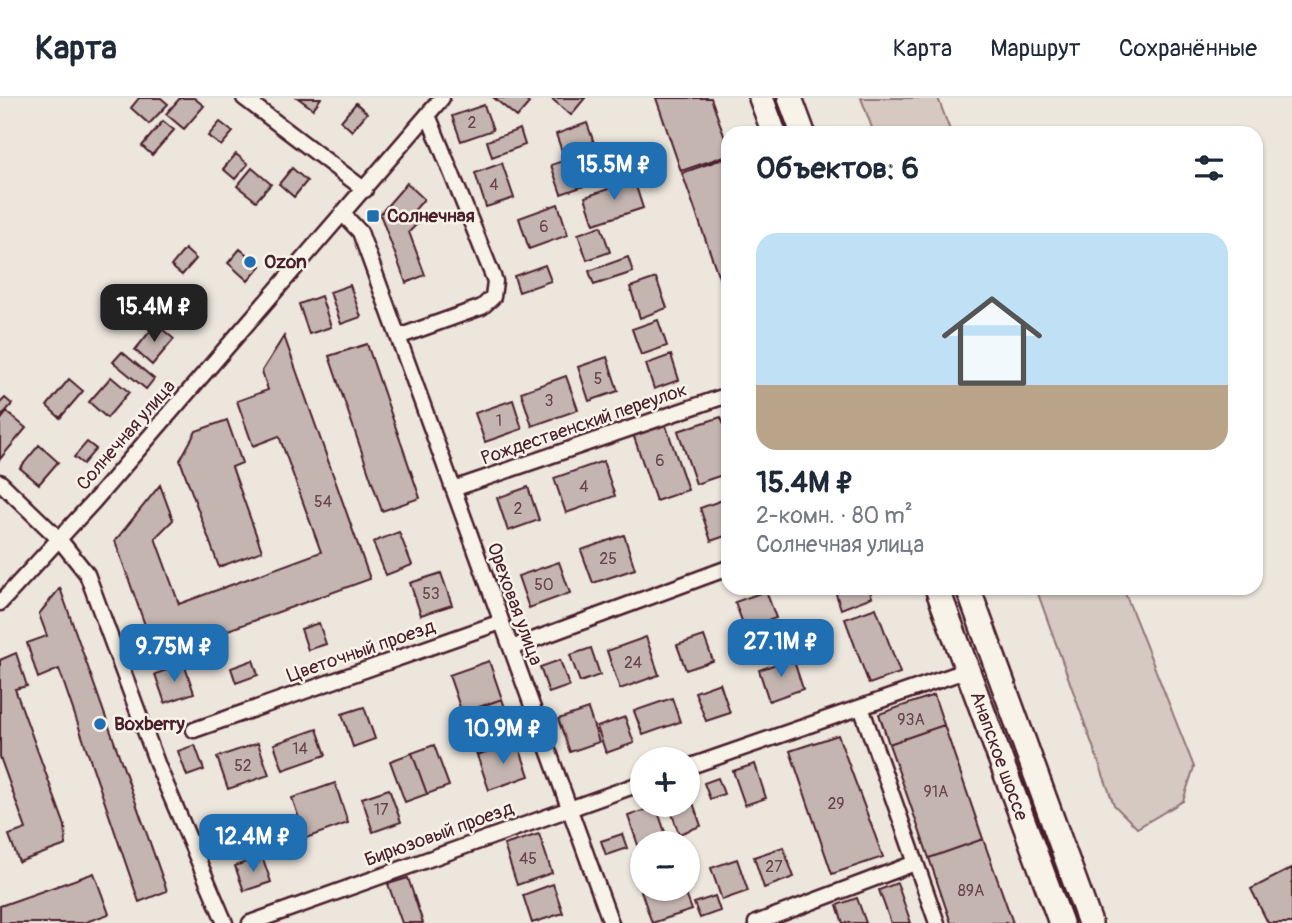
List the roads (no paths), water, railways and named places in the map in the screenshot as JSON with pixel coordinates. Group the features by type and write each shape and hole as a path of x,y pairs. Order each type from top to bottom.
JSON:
{"main road":[{"path":"761,98 771,126"},
{"path":"790,98 800,126"},
{"name":"Анапское шоссе","path":"940,595 1060,923"},
{"name":"Анапское шоссе","path":"971,595 1090,923"}],"street":[{"path":"244,98 365,190"},
{"name":"Солнечная улица","path":"0,603 344,215 442,98"},
{"path":"398,337 482,307 493,297 495,281 428,115"},
{"name":"Ореховая улица","path":"344,215 360,232 611,923"},
{"name":"Рождественский переулок","path":"453,489 721,397"},
{"path":"0,482 59,539 87,574 158,766 225,923"},
{"path":"511,648 721,571"},
{"name":"Цветочный проезд","path":"194,730 501,622"},
{"path":"700,763 968,670"},
{"path":"861,707 937,923"},
{"name":"Бирюзовый проезд","path":"250,923 630,787"},
{"path":"756,923 915,863"}],"place":[{"name":"Солнечная","path":"373,216"},
{"name":"Ozon","path":"250,262"},
{"name":"Boxberry","path":"100,724"}]}
